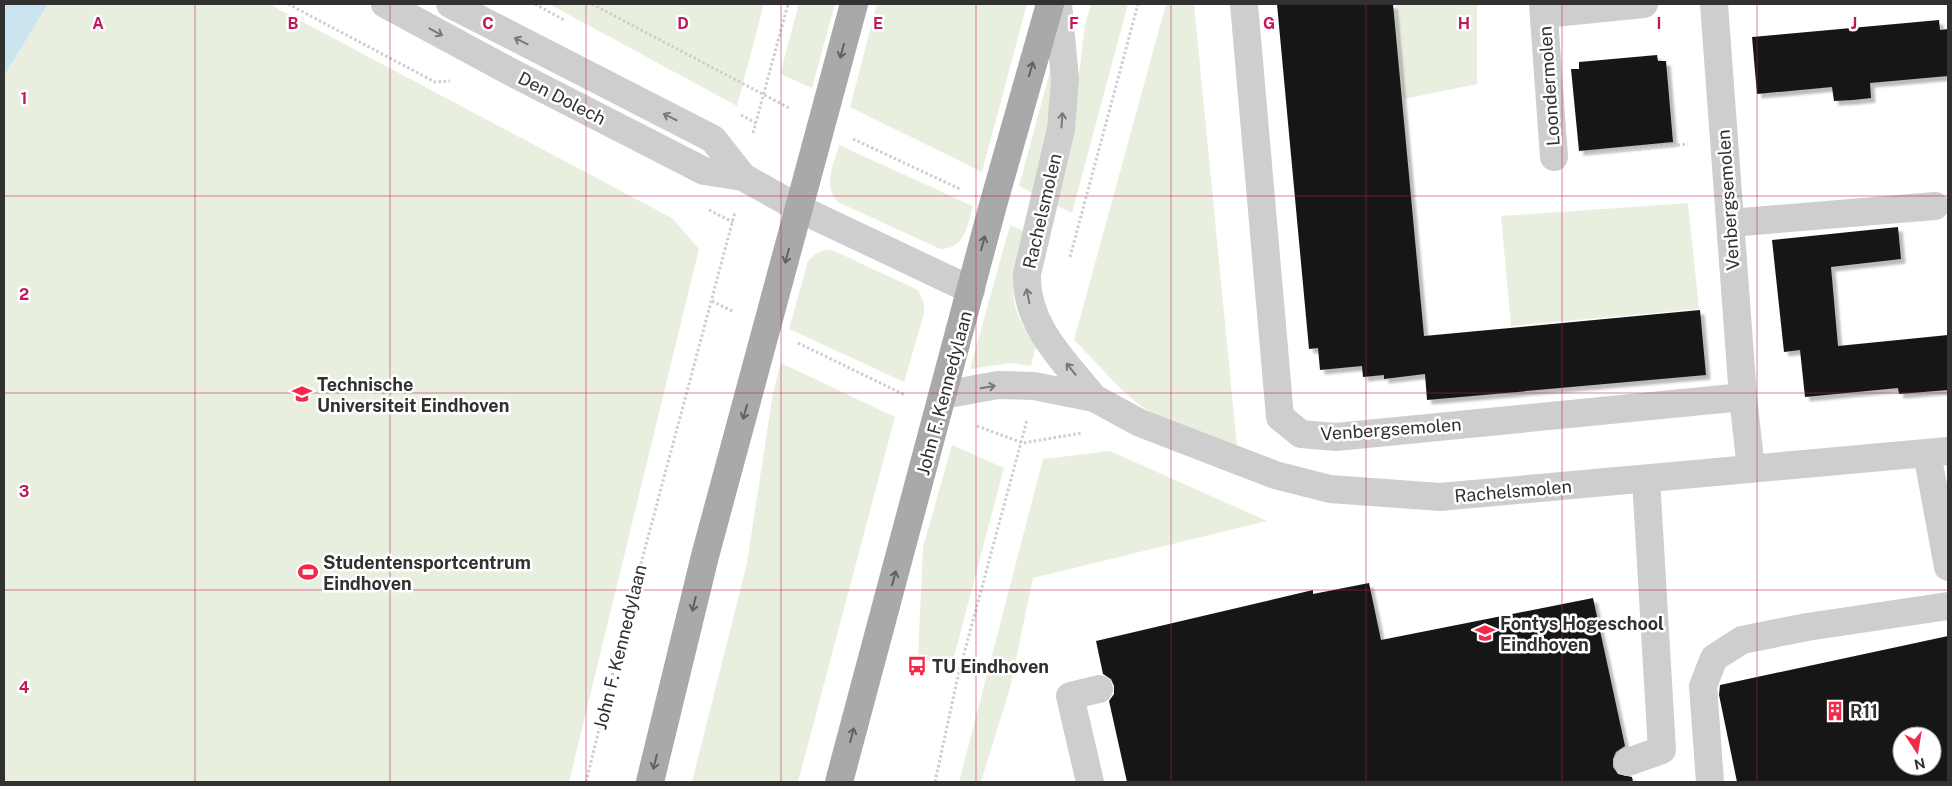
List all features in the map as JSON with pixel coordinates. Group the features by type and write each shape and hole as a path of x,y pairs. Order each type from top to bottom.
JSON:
{"main road":[{"path":"650,782 705,556 854,4"},
{"name":"John F. Kennedylaan","path":"840,782 993,205 1050,4"}],"street":[{"name":"Den Dolech","path":"385,4 509,71 704,171 743,177 800,208"},
{"name":"Den Dolech","path":"450,4 713,139 743,177"},
{"name":"Rachelsmolen","path":"1058,4 1065,78 1061,129 1027,274 1026,292 1031,310 1047,340 1094,398"},
{"name":"Venbergsemolen","path":"1244,4 1280,417 1301,434 1336,437 1743,397"},
{"name":"Venbergsemolen","path":"1714,4 1743,397 1751,469"},
{"name":"Loondermolen","path":"1554,158 1544,9 1628,5"},
{"path":"1730,223 1935,206"},
{"path":"800,208 971,290"},
{"name":"Rachelsmolen","path":"943,395 998,386 1034,386 1094,398 1140,424 1275,475 1330,490 1440,497 1938,452"},
{"path":"1938,452 1948,567"},
{"path":"1628,762 1662,750 1646,478"},
{"path":"1710,782 1702,686 1714,658 1742,640 1807,627 1948,606"},
{"path":"1090,782 1070,696 1099,689"}],"path":[{"path":"288,4 435,82 454,80"},
{"path":"592,4 764,95 993,205"},
{"path":"756,123 788,4"},
{"path":"1069,260 1138,4"},
{"path":"1554,158 1724,140"},
{"name":"John F. Kennedylaan","path":"586,782 628,612 733,222"},
{"path":"1038,225 1074,242"},
{"path":"935,782 958,676 1023,444 1034,386"}],"green space":[{"name":"Technische Universiteit Eindhoven","path":"48,4 269,4 672,218 699,249 569,782 4,782 4,76"},
{"path":"549,4 764,4 737,106"},
{"path":"799,4 835,4 812,88 780,74"},
{"path":"877,4 1027,4 982,172 850,107"},
{"path":"1091,4 1128,4 1072,213 1056,205 1072,131 1085,24"},
{"path":"1166,4 1194,4 1237,446 1181,426 1150,412 1119,387 1074,340"},
{"path":"1396,4 1477,4 1477,84 1404,99"},
{"path":"1050,71 1056,72 1047,144 1035,194 1019,186"},
{"path":"839,145 973,206 967,228 960,241 948,248 940,249 838,202 833,196 830,182 832,167"},
{"path":"1688,203 1699,309 1511,326 1501,216"},
{"path":"1010,225 1026,232 1014,278 1013,291 1019,316 1036,346 1031,366 1011,363 970,369"},
{"path":"824,250 832,250 918,290 924,304 924,314 904,382 789,329 808,261 815,254"},
{"path":"781,363 895,417 798,782 692,782 747,563 773,392"},
{"path":"952,445 1004,468 951,668 918,658 923,547"},
{"path":"1110,451 1267,521 1033,578 1010,688 981,782 959,782 1043,459"}],"water":[{"path":"4,4 48,4 4,76"}],"building":[{"path":"1277,4 1393,4 1424,336 1700,310 1706,375 1427,400 1425,374 1384,379 1384,375 1363,377 1362,366 1320,370 1318,348 1309,349"},
{"path":"1939,20 1940,30 1948,29 1948,76 1870,83 1871,98 1853,100 1834,101 1832,87 1757,94 1752,37"},
{"path":"1657,55 1658,61 1666,61 1673,142 1579,151 1571,69 1579,69 1579,62"},
{"path":"1898,227 1901,259 1831,267 1838,346 1948,335 1948,390 1899,394 1898,388 1805,397 1800,350 1784,352 1772,240"},
{"path":"1369,583 1381,640 1593,598 1625,746 1616,752 1613,759 1613,767 1618,774 1632,777 1633,782 1127,782 1109,701 1114,694 1114,686 1111,679 1103,674 1096,641 1313,590 1313,594"},
{"name":"R11","path":"1948,636 1948,782 1737,782 1719,695 1720,685"}],"place":[{"name":"Technische Universiteit Eindhoven","path":"302,394"},
{"name":"Studentensportcentrum Eindhoven","path":"308,572"},
{"name":"Fontys Hogeschool Eindhoven","path":"1485,633"},
{"name":"TU Eindhoven","path":"917,666"},
{"name":"R11","path":"1835,711"}]}
